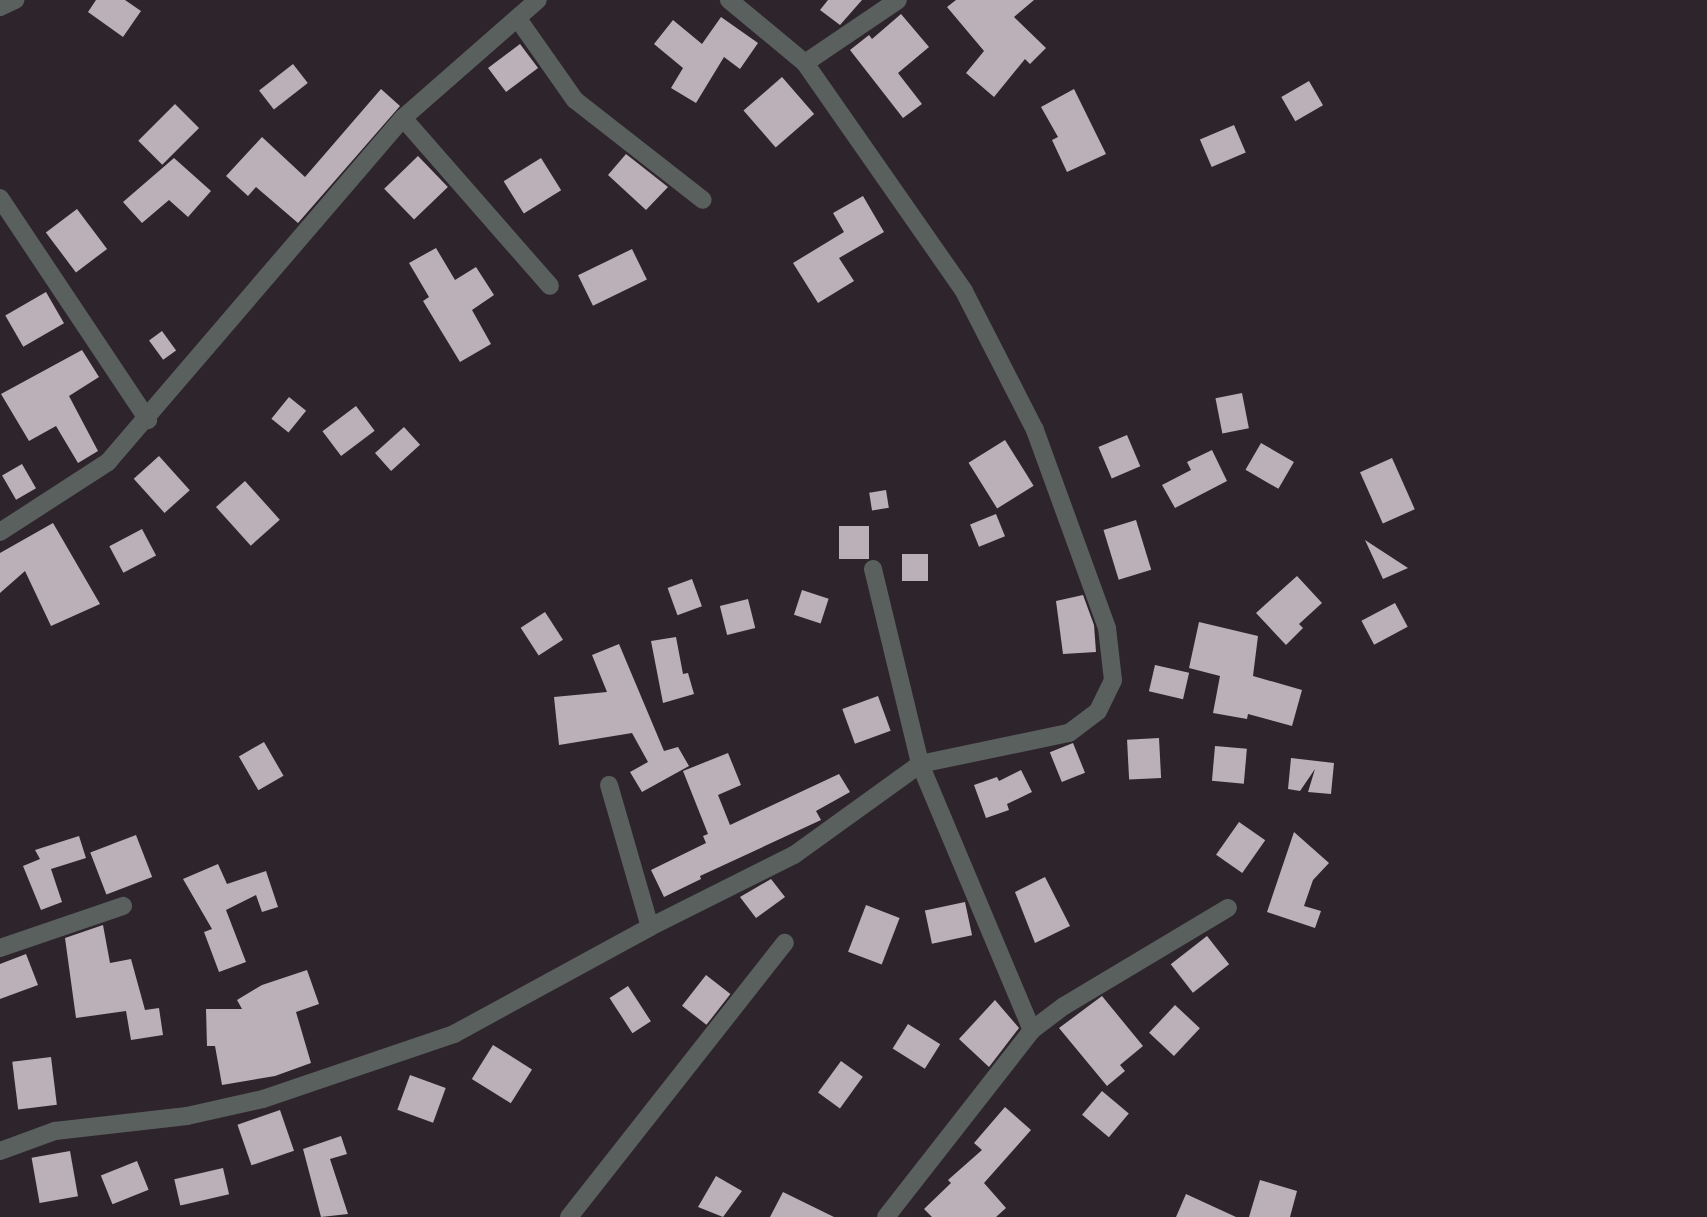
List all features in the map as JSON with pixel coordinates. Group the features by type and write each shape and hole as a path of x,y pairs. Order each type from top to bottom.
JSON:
{"street":[{"path":"0,6 15,0"},
{"path":"0,532 108,462 148,420 250,292 316,225 403,118 538,0"},
{"path":"0,1151 54,1131 187,1116 237,1105 386,1060 454,1034 650,927 794,855 920,764 1069,733 1098,711 1113,680 1107,628 1035,430 964,291 805,63 729,0"},
{"path":"805,63 898,0"},
{"path":"518,19 575,100 703,200"},
{"path":"403,118 550,286"},
{"path":"0,198 148,420"},
{"path":"873,569 920,764 1032,1030"},
{"path":"609,785 650,927"},
{"path":"0,948 123,906"},
{"path":"886,1217 1032,1030 1086,992 1227,908"},
{"path":"569,1217 785,943"}],"building":[{"path":"96,0 125,0 141,11 123,37 88,12"},
{"path":"828,0 862,0 840,25 820,10"},
{"path":"956,0 1034,0 1014,17 1046,48 1030,64 1025,59 994,97 966,73 984,51 947,7"},
{"path":"901,14 929,47 898,73 922,104 903,118 850,50 869,35 872,39"},
{"path":"721,17 758,43 740,69 724,57 696,103 671,88 683,68 654,44 673,20 702,44"},
{"path":"520,44 538,68 506,92 488,68"},
{"path":"293,64 308,83 274,109 259,90"},
{"path":"782,77 814,114 776,147 744,110"},
{"path":"1309,81 1323,105 1295,121 1281,97"},
{"path":"381,89 400,106 298,223 256,187 248,196 226,176 262,137 305,177"},
{"path":"1074,89 1106,154 1067,172 1052,140 1058,137 1041,107"},
{"path":"175,104 199,128 162,165 138,141"},
{"path":"1234,125 1246,153 1212,167 1200,139"},
{"path":"626,154 668,187 646,210 608,175"},
{"path":"418,156 448,187 414,220 384,189"},
{"path":"174,158 211,191 188,217 169,200 142,223 123,202"},
{"path":"541,158 561,190 524,214 504,181"},
{"path":"863,196 884,232 839,258 854,281 818,303 793,263 844,232 833,213"},
{"path":"77,209 107,249 76,272 46,232"},
{"path":"436,248 455,280 476,267 494,295 472,310 491,344 460,362 423,301 429,297 409,263"},
{"path":"632,249 647,280 593,306 578,275"},
{"path":"46,292 64,323 23,347 5,316"},
{"path":"162,331 176,350 163,360 149,340"},
{"path":"82,350 99,377 69,396 98,451 78,463 56,426 29,441 1,394"},
{"path":"1242,393 1249,428 1222,433 1215,398"},
{"path":"289,397 306,411 288,433 271,419"},
{"path":"356,406 375,431 341,456 322,431"},
{"path":"404,427 420,445 391,471 375,453"},
{"path":"1127,435 1140,466 1112,478 1098,447"},
{"path":"1005,440 1034,486 997,509 969,463"},
{"path":"1261,443 1294,462 1278,489 1246,470"},
{"path":"1212,450 1227,481 1175,508 1162,485 1191,470 1187,462"},
{"path":"159,456 190,490 165,513 134,479"},
{"path":"1392,458 1415,509 1383,523 1360,472"},
{"path":"22,464 36,488 16,500 2,476"},
{"path":"245,481 280,520 251,546 216,507"},
{"path":"886,490 889,508 872,510 869,493"},
{"path":"996,514 1005,536 979,547 970,524"},
{"path":"1136,520 1151,570 1119,580 1103,530"},
{"path":"53,523 100,604 51,626 25,571 0,593 0,553"},
{"path":"839,526 869,526 869,559 839,559"},
{"path":"142,529 156,555 123,573 109,546"},
{"path":"1365,540 1408,568 1383,579"},
{"path":"902,554 928,554 928,581 902,581"},
{"path":"1297,576 1322,603 1299,624 1303,628 1286,645 1256,613"},
{"path":"692,579 702,606 677,615 668,588"},
{"path":"802,590 829,599 821,623 794,615"},
{"path":"1083,595 1094,625 1096,652 1063,654 1056,601"},
{"path":"748,599 755,628 727,635 720,606"},
{"path":"1395,603 1408,627 1374,645 1361,621"},
{"path":"545,612 563,640 539,655 521,628"},
{"path":"1199,622 1258,636 1253,676 1302,690 1292,726 1248,714 1247,719 1213,713 1220,676 1189,668"},
{"path":"676,637 683,674 688,673 694,694 663,703 651,641"},
{"path":"619,644 664,751 678,747 689,766 642,792 630,772 648,762 632,733 559,745 554,697 607,692 592,655"},
{"path":"1155,665 1189,673 1183,699 1149,691"},
{"path":"878,696 891,731 855,744 842,709"},
{"path":"1159,738 1161,778 1129,780 1127,740"},
{"path":"264,742 284,776 258,790 239,756"},
{"path":"1073,743 1085,773 1062,782 1050,752"},
{"path":"1215,746 1247,749 1244,784 1212,781"},
{"path":"728,753 741,785 718,795 730,825 839,774 850,792 816,811 821,820 700,876 701,879 664,897 651,870 706,843 703,836 708,834 683,771"},
{"path":"1291,758 1334,763 1331,794 1308,792 1315,769 1300,791 1288,789"},
{"path":"1021,770 1032,792 1007,804 1009,810 986,818 974,785 997,777 999,781"},
{"path":"1239,822 1265,840 1242,873 1216,855"},
{"path":"1294,832 1329,863 1313,880 1304,906 1321,911 1315,928 1267,912"},
{"path":"136,835 152,877 106,895 90,853"},
{"path":"79,836 86,858 51,869 62,902 41,910 23,866 40,859 35,850"},
{"path":"218,864 227,884 266,871 278,907 262,912 256,895 226,910 246,962 219,972 204,932 212,929 183,879"},
{"path":"1045,877 1070,926 1035,943 1015,892"},
{"path":"771,879 785,897 756,918 740,897"},
{"path":"965,902 972,935 932,944 925,911"},
{"path":"866,905 900,918 882,965 848,952"},
{"path":"103,925 110,963 131,959 145,1010 159,1008 163,1035 131,1040 126,1011 76,1018 65,938"},
{"path":"1207,936 1229,964 1193,993 1171,964"},
{"path":"26,954 38,985 0,999 0,964"},
{"path":"307,970 319,1004 296,1012 311,1063 275,1076 222,1085 215,1046 207,1046 206,1009 242,1009 237,1000 262,985"},
{"path":"706,975 730,994 706,1025 682,1006"},
{"path":"628,986 651,1021 632,1033 610,998"},
{"path":"1102,996 1143,1046 1120,1065 1125,1071 1107,1086 1059,1028"},
{"path":"995,1000 1019,1028 989,1067 959,1039"},
{"path":"1175,1005 1200,1028 1174,1056 1149,1033"},
{"path":"908,1024 940,1044 925,1069 893,1049"},
{"path":"493,1045 532,1069 511,1103 472,1079"},
{"path":"51,1057 57,1105 18,1109 12,1062"},
{"path":"841,1061 863,1077 840,1108 818,1093"},
{"path":"410,1075 446,1088 433,1123 397,1110"},
{"path":"1102,1091 1129,1113 1109,1137 1082,1115"},
{"path":"1005,1107 1031,1130 984,1183 1006,1208 996,1217 932,1217 924,1209 951,1183 948,1180 982,1150 974,1143"},
{"path":"280,1110 294,1151 251,1165 237,1125"},
{"path":"341,1136 347,1154 330,1159 348,1214 321,1217 303,1149"},
{"path":"70,1151 78,1196 40,1203 32,1158"},
{"path":"137,1161 149,1190 112,1204 101,1176"},
{"path":"223,1168 229,1194 180,1206 174,1179"},
{"path":"716,1176 742,1191 723,1217 698,1207"},
{"path":"1260,1180 1297,1191 1290,1217 1249,1217"},
{"path":"783,1192 834,1217 770,1217"},
{"path":"1186,1194 1236,1217 1176,1217"}]}
